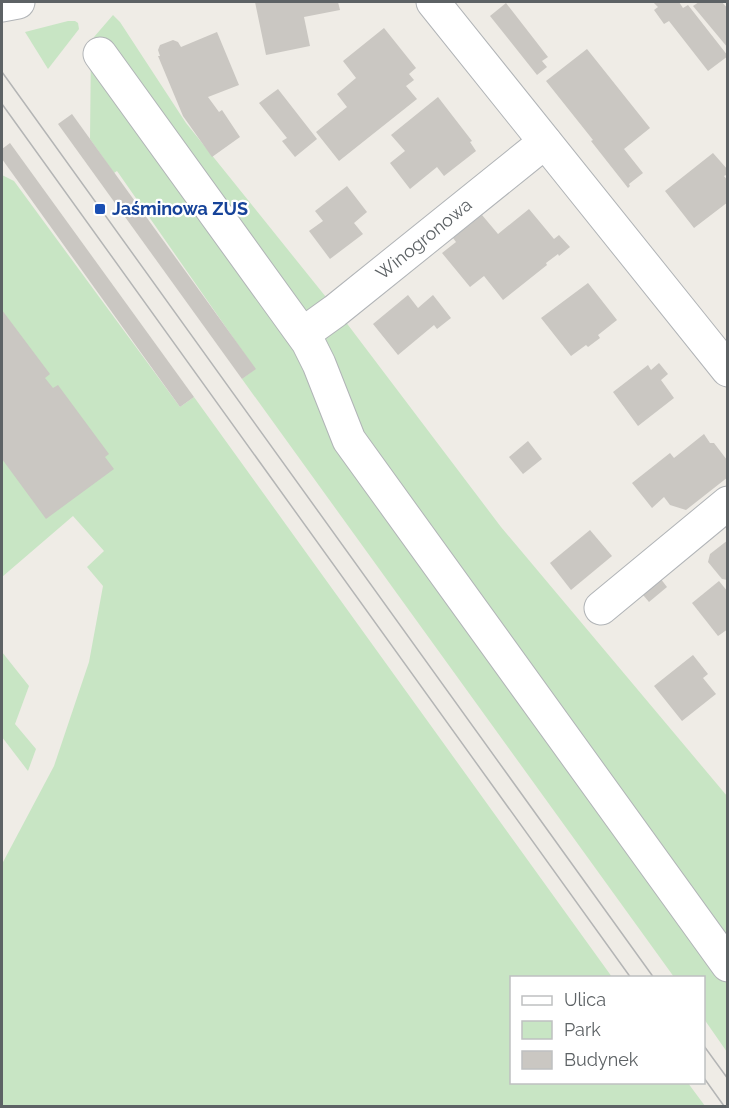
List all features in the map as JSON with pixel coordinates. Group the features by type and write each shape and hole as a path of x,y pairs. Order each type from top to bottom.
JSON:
{"street":[{"path":"2,5 18,2"},
{"path":"433,2 728,370"},
{"path":"100,54 303,334 317,357 349,440 728,965"},
{"name":"Winogronowa","path":"303,334 335,311 545,142"},
{"path":"601,608 728,503"}],"green space":[{"path":"113,15 120,22 186,123 342,317 501,527 727,796 727,1052 705,1020 705,976 673,976 242,379 255,369 117,171 114,173 90,139 91,45 94,37"},
{"path":"68,21 78,23 79,29 48,69 25,32"},
{"path":"2,175 14,181 180,407 194,397 611,976 510,976 510,1084 689,1084 705,1106 2,1106 2,864 54,766 89,662 103,586 87,567 104,551 73,516 2,577"},
{"path":"2,652 29,686 15,724 36,749 28,771 2,737"}],"building":[{"path":"255,2 338,2 340,10 304,17 310,46 266,55"},
{"path":"653,2 679,2 683,8 688,5 728,56 708,71 669,21 664,24 654,10 658,7"},
{"path":"699,2 722,2 728,9 728,48 693,6"},
{"path":"506,3 548,57 542,61 547,67 537,75 490,16"},
{"path":"384,28 416,68 409,74 414,80 406,86 417,99 339,161 316,132 347,107 337,94 356,78 343,61"},
{"path":"217,32 239,85 208,97 219,112 222,110 240,137 212,157 183,116 158,56 160,56 158,50 160,45 173,40 181,47"},
{"path":"587,49 650,128 624,149 643,173 629,184 628,188 546,81"},
{"path":"278,89 317,139 295,157 282,141 287,138 259,103"},
{"path":"438,97 472,141 470,142 476,151 444,176 437,167 410,189 390,163 405,151 391,135"},
{"path":"72,114 256,369 242,379 58,124"},
{"path":"10,143 194,397 180,407 2,159 2,149"},
{"path":"713,153 728,170 728,174 724,176 728,181 728,202 694,228 665,191"},
{"path":"347,186 367,212 354,223 363,234 330,259 309,231 323,221 315,211"},
{"path":"529,209 554,239 559,235 570,247 546,263 547,265 503,300 484,276 470,287 442,253 456,242 453,238 482,215 498,234"},
{"path":"588,283 617,320 598,335 600,338 571,356 541,318"},
{"path":"408,295 418,308 433,295 451,318 437,329 434,325 398,355 373,324"},
{"path":"2,310 50,374 45,378 53,388 58,385 109,454 105,457 114,469 46,519 2,459"},
{"path":"659,363 668,374 661,380 674,398 638,426 613,392 648,365 651,370"},
{"path":"704,434 727,460 728,477 686,510 670,505 664,497 652,508 632,483 670,453 674,458"},
{"path":"528,441 542,459 523,474 509,457"},
{"path":"590,530 612,556 571,590 550,563"},
{"path":"728,540 728,580 722,579 708,562 710,554"},
{"path":"657,574 667,587 649,602 638,589"},
{"path":"719,581 728,592 728,629 718,636 692,603"},
{"path":"693,655 708,674 703,678 716,694 682,721 654,686"}],"tram line":[{"path":"2,72 653,976"},
{"path":"2,104 630,976"},
{"path":"705,1047 728,1079"},
{"path":"705,1079 724,1106"}],"place":[{"name":"Jaśminowa ZUS","path":"100,209"}]}
